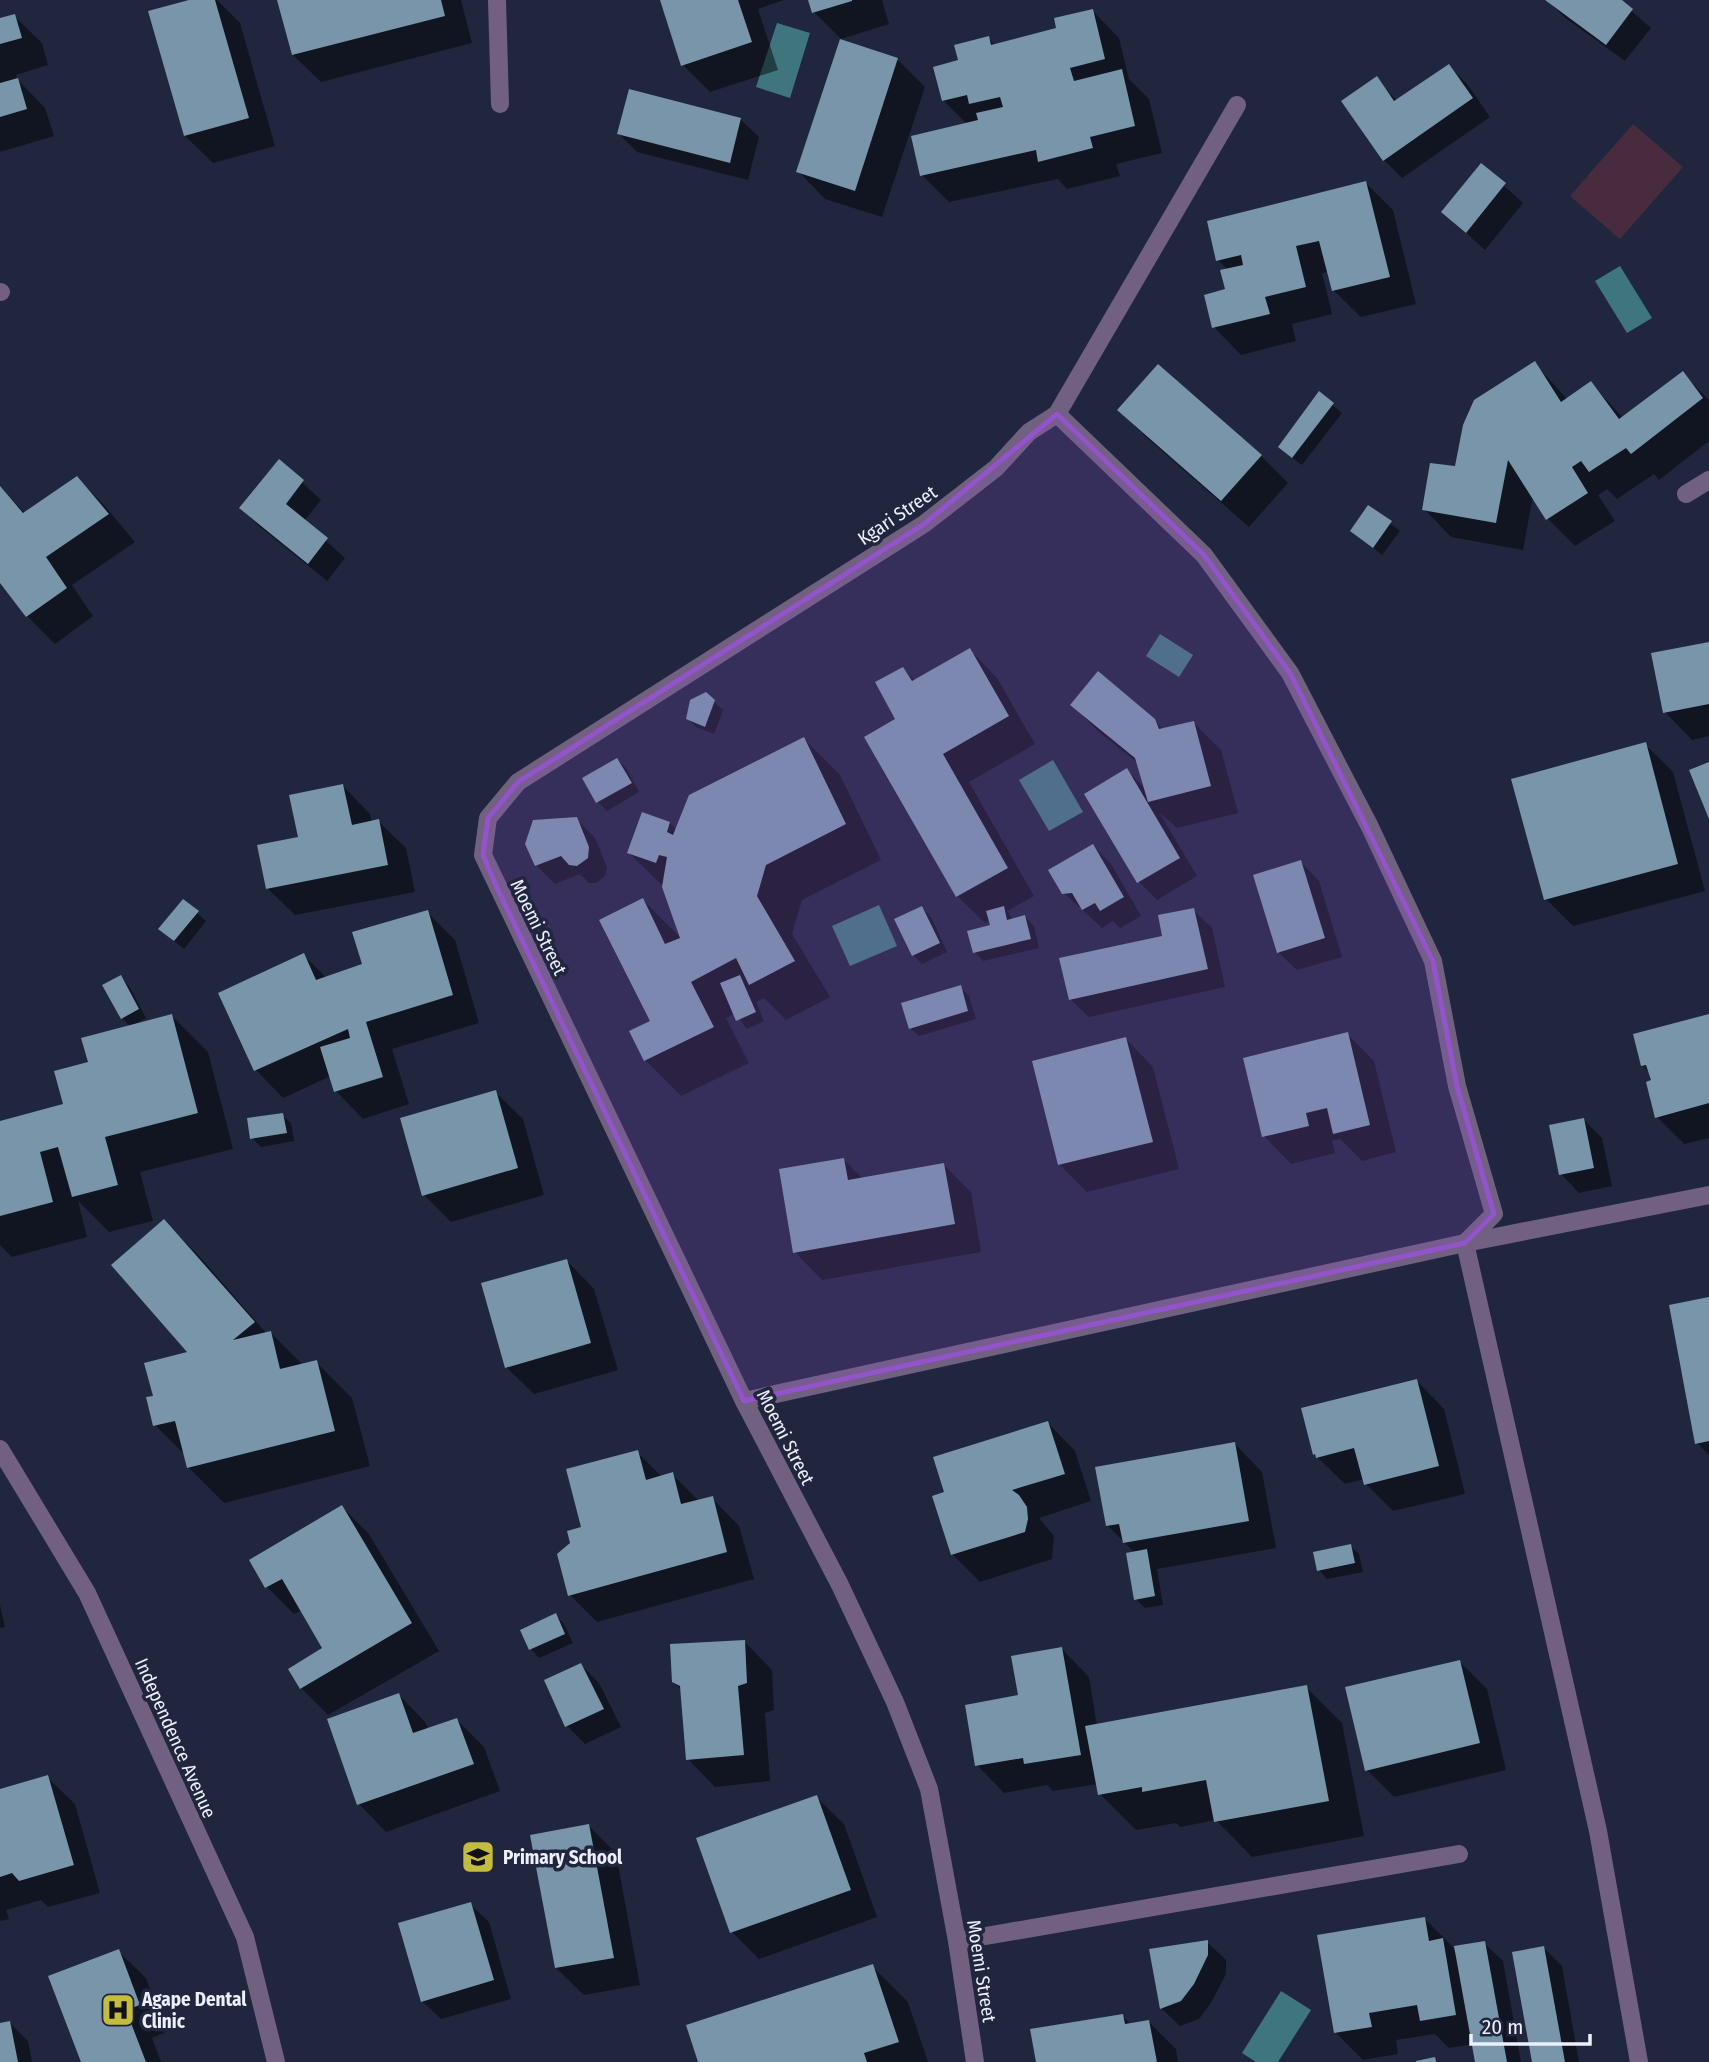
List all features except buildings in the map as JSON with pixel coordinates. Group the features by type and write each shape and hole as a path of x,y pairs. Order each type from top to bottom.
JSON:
{"street":[{"path":"497,0 500,104"},
{"name":"Kgari Street","path":"483,855 488,818 518,782 925,524 996,468 1029,432 1057,414 1237,105"},
{"path":"1057,414 1204,555 1290,673 1370,827 1433,961 1457,1086 1494,1214 1465,1243"},
{"path":"1686,494 1709,480"},
{"name":"Moemi Street","path":"483,855 744,1401 840,1586 895,1702 929,1788 957,1941 975,2062"},
{"path":"744,1401 1465,1243 1709,1195"},
{"path":"1465,1243 1598,1831 1639,2062"},
{"name":"Independence Avenue","path":"0,1449 87,1593 245,1937 276,2062"},
{"path":"957,1941 1459,1854"}],"highlighted area":[{"path":"1057,414 1204,555 1290,673 1433,961 1457,1086 1494,1214 1465,1243 744,1401 497,888 483,855 488,818 518,782 924,524"}],"shaded area":[{"path":"777,23 810,33 790,98 756,87"},
{"path":"1633,124 1683,167 1620,239 1570,196"},
{"path":"1620,266 1652,318 1627,333 1595,281"},
{"path":"1160,634 1193,655 1179,677 1146,656"},
{"path":"1053,760 1083,812 1049,831 1019,780"},
{"path":"879,905 897,946 850,966 832,926"},
{"path":"1281,1991 1311,2010 1278,2062 1256,2062 1242,2053"}],"place":[{"name":"Primary School","path":"478,1857"},
{"name":"Agape Dental Clinic","path":"118,2010"}]}
